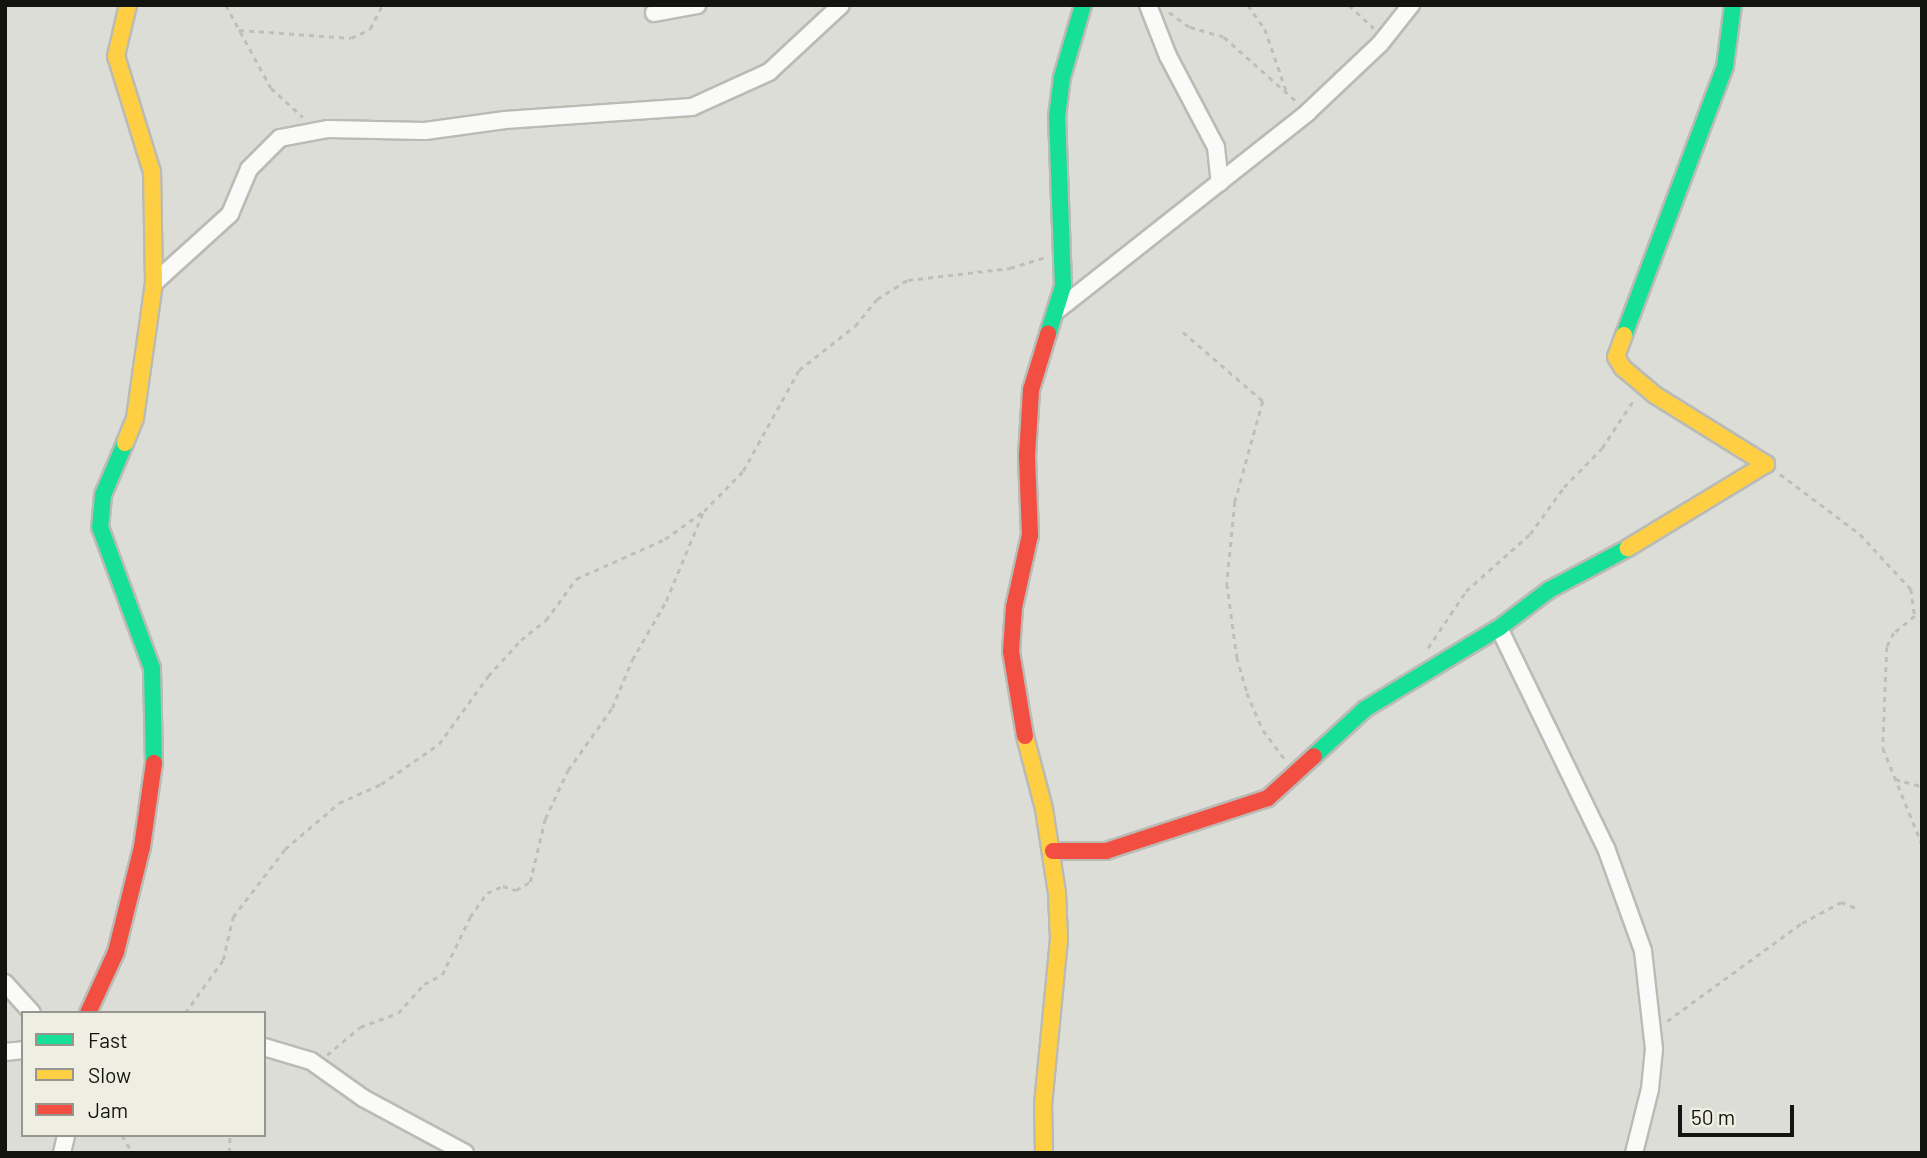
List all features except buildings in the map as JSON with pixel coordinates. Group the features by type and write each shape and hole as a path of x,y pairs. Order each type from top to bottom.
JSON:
{"street":[{"path":"89,1011 116,952 142,847 154,771 152,668 100,527 103,495 135,418 154,283 152,172 116,56 128,5"},
{"path":"654,13 697,5"},
{"path":"154,283 230,214 253,163 280,138 328,130 425,131 505,120 692,107 769,72 841,5"},
{"path":"1044,1153 1043,1104 1059,939 1053,851 1020,718 1011,651 1014,607 1030,535 1032,499 1027,456 1031,390 1041,349 1059,309 1064,251 1055,165 1056,117 1062,77 1083,5"},
{"path":"1059,309 1308,112 1380,44 1411,5"},
{"path":"1053,851 1106,851 1268,798 1296,774 1345,723 1499,628 1549,590 1669,526 1766,464 1643,385 1619,365 1616,354 1718,88 1728,52 1733,5"},
{"path":"1155,6 1168,56 1216,147 1220,183"},
{"path":"1216,147 1242,165"},
{"path":"1499,628 1629,904 1643,950 1655,1028 1650,1089 1634,1153"},
{"path":"5,983 30,1011"},
{"path":"266,1048 311,1061 363,1098 466,1153"}],"path":[{"path":"226,5 271,88 304,119"},
{"path":"239,30 351,38 370,29 382,5"},
{"path":"1248,5 1265,29 1286,90"},
{"path":"1349,5 1374,28 1380,44"},
{"path":"1155,6 1190,27 1224,37 1308,112"},
{"path":"186,1011 223,960 233,917 246,897 306,828 439,744 488,676 520,640 546,621 576,579 665,539 704,511 743,471 799,370 839,340 891,288 908,280 1010,268 1064,251"},
{"path":"1183,332 1263,401 1235,502 1227,584 1237,657 1255,715 1296,774"},
{"path":"1426,651 1466,591 1531,534 1564,487 1602,448 1643,385"},
{"path":"1766,464 1860,534 1911,589 1917,610 1910,623 1890,638 1885,670 1884,748 1922,844"},
{"path":"311,1061 333,1053 360,1027 398,1013 424,984 442,975 470,917 487,894 503,886 516,890 530,882 545,819 568,770 612,708 632,660 666,601 704,511"},
{"path":"1895,779 1922,786"},
{"path":"1655,1028 1802,922 1840,902 1857,908"},
{"path":"123,1137 133,1153"}],"traffic: fast":[{"path":"1048,334 1063,286 1057,117 1062,77 1083,5"},
{"path":"1624,335 1725,66 1733,5"},
{"path":"125,443 103,495 100,527 152,668 154,763"},
{"path":"1314,756 1365,709 1499,628 1549,590 1628,548"}],"traffic: slow":[{"path":"125,443 135,418 154,283 152,172 116,56 128,5"},
{"path":"1624,335 1616,357 1623,368 1655,395 1766,464 1628,548"},
{"path":"1025,736 1044,809 1057,893 1059,939 1043,1104 1044,1153"}],"traffic: jam":[{"path":"1025,736 1011,651 1014,607 1030,535 1027,456 1031,390 1048,334"},
{"path":"1053,851 1106,851 1268,798 1314,756"},
{"path":"89,1011 116,952 142,847 154,763"}]}
